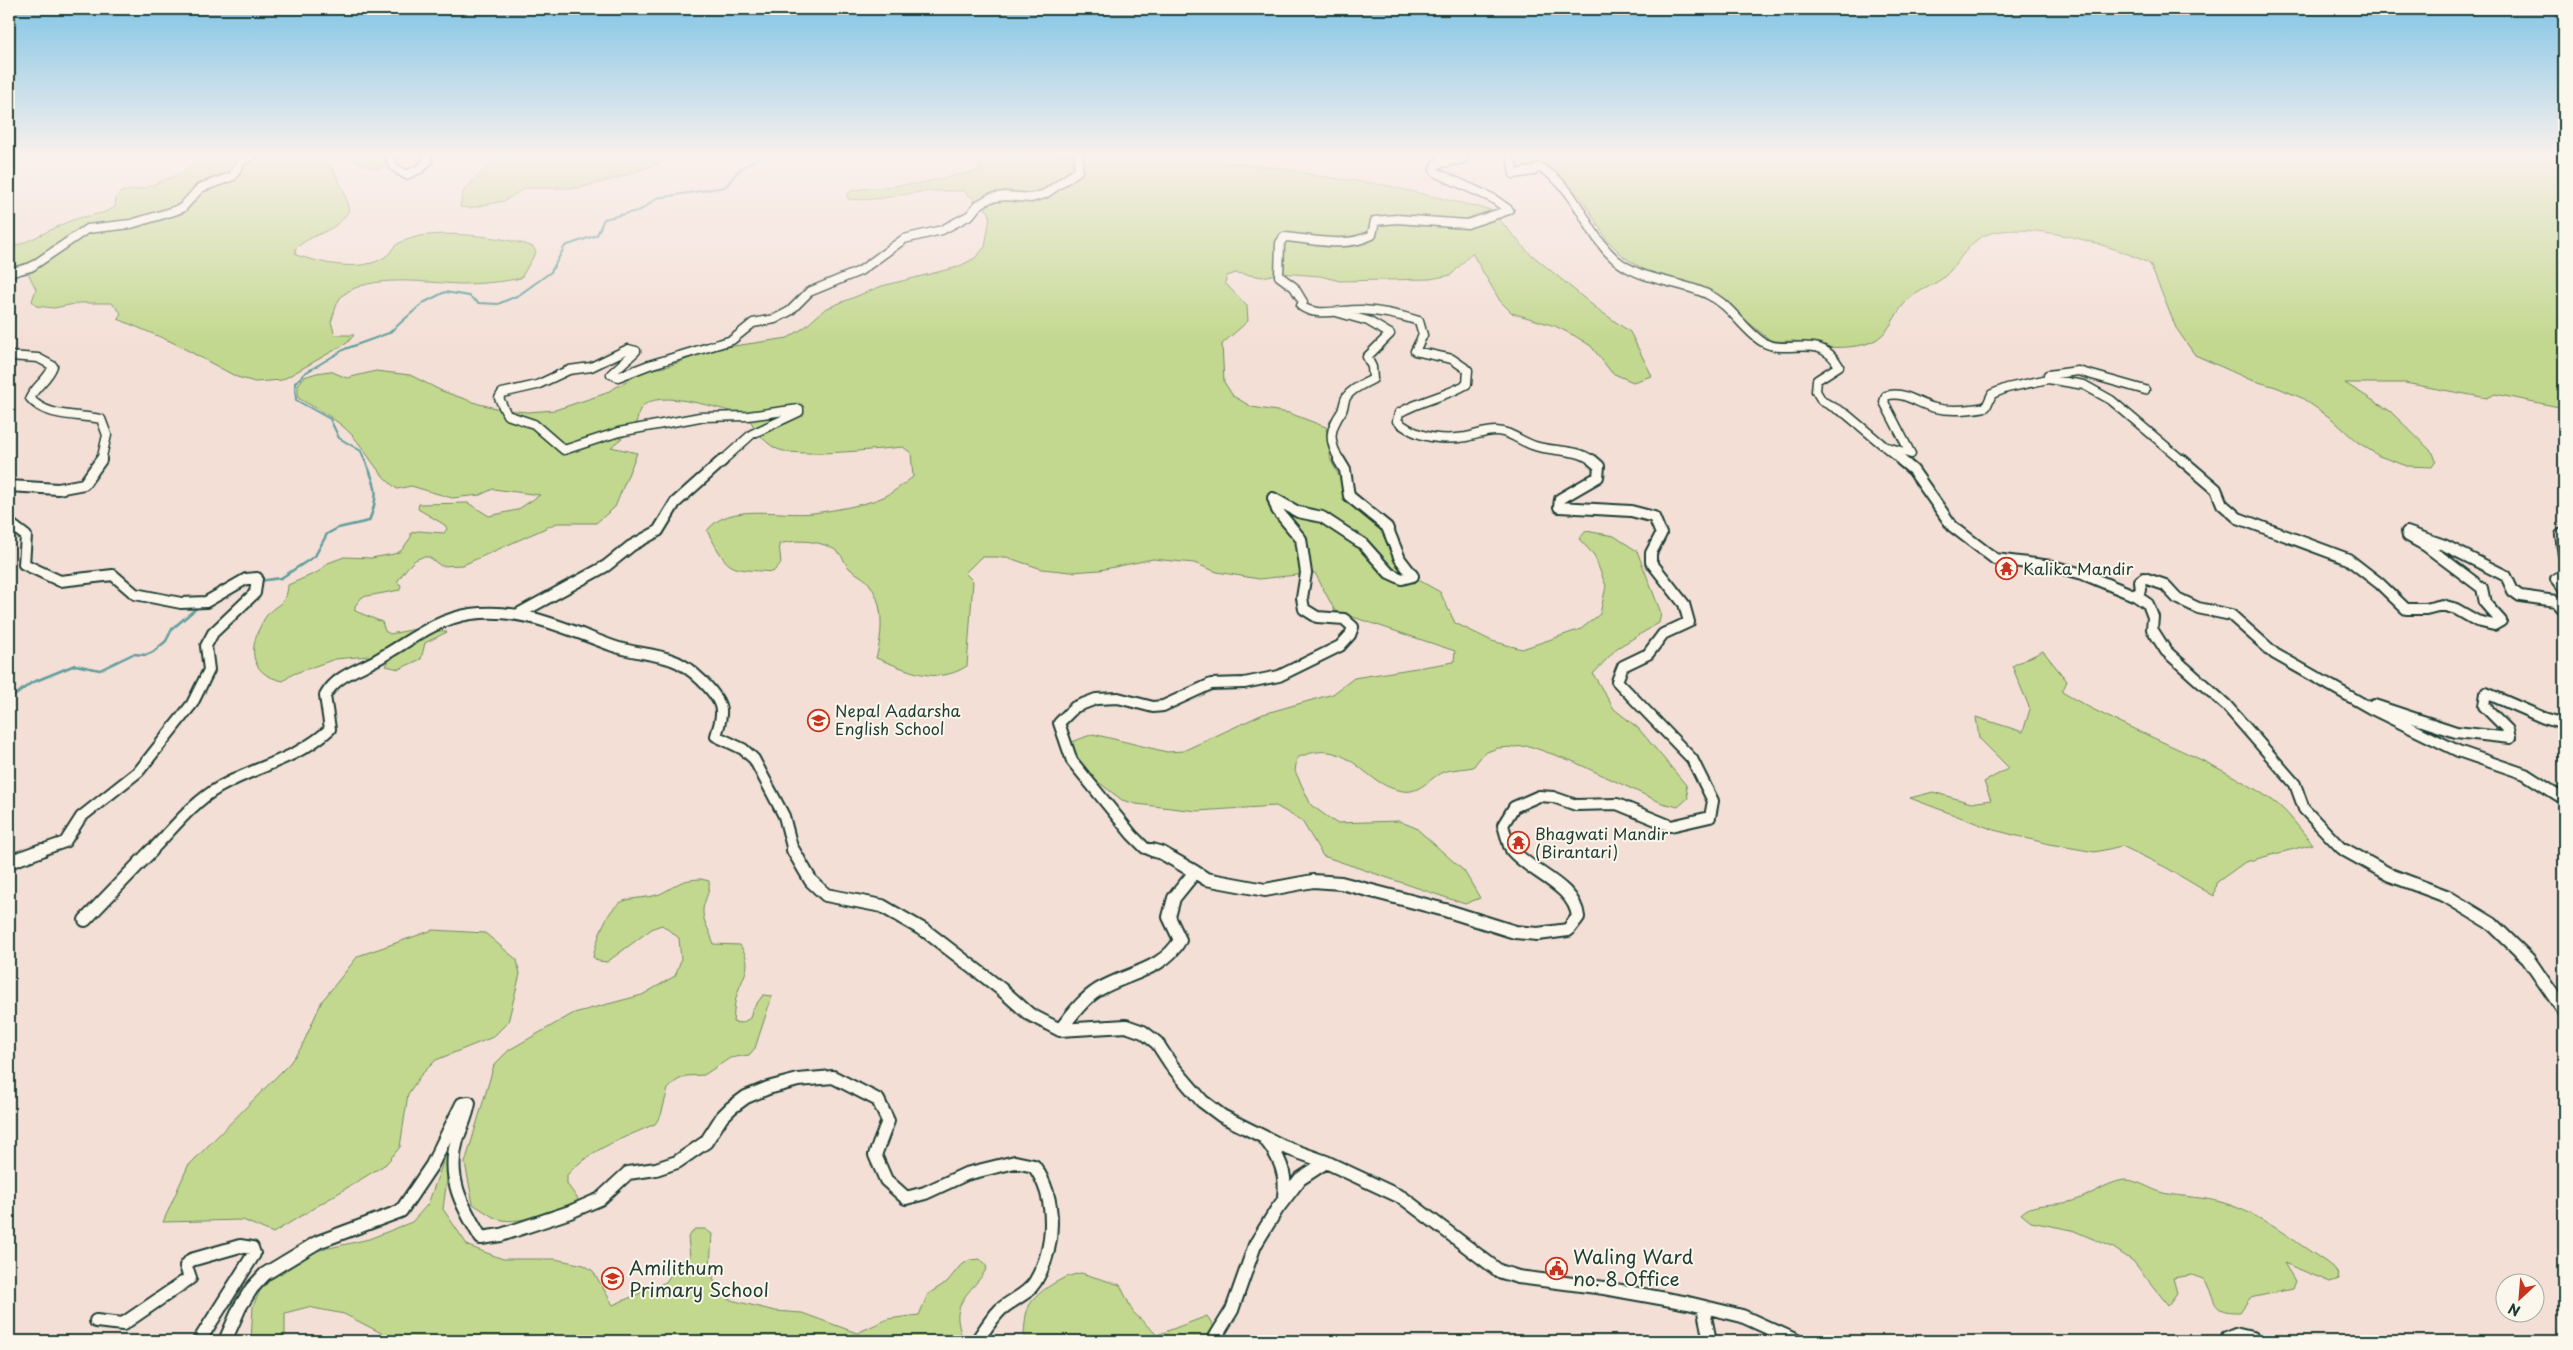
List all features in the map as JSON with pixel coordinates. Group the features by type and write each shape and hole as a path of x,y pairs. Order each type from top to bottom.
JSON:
{"highway":[{"path":"2231,1341 2235,1339 2248,1341"}],"street":[{"path":"9,273 31,267 87,229 131,224 150,218"},
{"path":"520,613 606,566 631,546 658,531 675,503 752,434 799,412 799,409 748,416 700,418 619,432 564,450 538,425 520,416 507,415 499,398 502,393 537,385 569,370 590,367 628,349 635,349 636,351 612,371 611,374 613,376 618,377 649,365 732,340 753,323 775,319 790,311 809,292 851,276 904,239 942,230 964,218"},
{"path":"1335,312 1368,320 1390,334 1367,357 1372,366 1373,379 1356,388 1346,397 1343,409 1334,420 1332,434 1335,452 1344,470 1349,496 1387,527 1400,559 1413,576 1402,580 1389,573 1363,544 1322,517 1298,512 1273,498 1276,510 1300,537 1306,579 1302,599 1303,608 1317,617 1344,619 1352,627 1350,636 1331,653 1303,664 1283,676 1233,684 1221,682 1208,685 1174,703 1154,708 1142,702 1114,697 1089,699 1067,711 1059,722 1072,761 1132,835 1145,848 1162,853 1206,879 1265,890 1314,880 1341,883 1445,910 1515,932 1554,933 1568,930 1578,916 1577,907 1554,882 1518,857 1509,846 1503,825 1514,807 1539,796 1553,797 1576,805 1617,804 1671,826 1710,817 1713,801 1692,759 1626,692 1618,681 1623,666 1648,654 1663,634 1689,622 1687,610 1681,599 1652,566 1650,556 1661,534 1654,517 1639,512 1576,511 1559,507 1560,499 1598,477 1599,466 1594,460 1583,454 1528,444 1500,431 1488,431 1455,439 1414,434 1407,430 1397,421 1399,413 1424,400 1455,391 1467,384 1468,370 1452,359 1415,351 1423,334 1419,321 1395,313 1360,310 1309,312 1301,306 1303,302 1294,287 1279,276 1280,243 1284,237 1346,242 1364,240 1372,235 1375,221 1397,219 1467,224 1485,218"},
{"path":"1587,218 1591,224 1591,231 1601,245 1629,268 1704,292 1729,308 1735,318 1748,327 1757,339 1769,344 1806,345 1824,350 1837,360 1839,366 1817,380 1816,391 1822,401 1846,414 1913,470 1952,526 1995,559 2052,566 2082,574 2136,596 2148,604 2153,617 2152,629 2166,651 2226,705 2295,784 2304,809 2342,848 2390,875 2446,896 2492,924 2528,959 2564,1011"},
{"path":"9,356 34,357 48,361 53,366 49,376 36,386 30,398 32,403 39,408 88,414 101,419 107,432 107,446 102,459 84,484 58,489 9,486"},
{"path":"2048,379 2048,375 2078,371 2145,390"},
{"path":"1883,445 1911,454 1884,402 1886,396 1892,393 1902,394 1931,408 1971,410 1986,407 1992,394 2007,388 2048,379 2084,385 2111,400 2216,489 2222,504 2238,518 2348,559 2379,583 2406,609 2426,609 2442,605 2456,609 2477,621 2494,625 2501,621 2485,604 2482,588 2426,546 2408,536 2407,532 2444,545 2506,576 2513,591 2520,596 2556,602 2564,610"},
{"path":"9,523 26,536 24,564 60,581 113,574 135,594 181,603 206,602 246,579 257,578 254,593 213,633 206,646 209,670 192,704 139,771 81,817 65,842 9,862"},
{"path":"2564,532 2561,535 2564,555"},
{"path":"2564,575 2556,579 2564,589"},
{"path":"2136,596 2141,590 2140,582 2144,578 2152,579 2165,586 2177,598 2198,608 2231,615 2275,654 2352,698 2458,751 2525,774 2564,800"},
{"path":"85,920 203,797 221,785 284,762 316,745 330,729 328,709 324,700 325,694 344,676 401,646 423,630 447,619 503,611 549,619 614,646 649,656 674,660 688,668 714,696 721,709 716,736 743,749 754,759 784,816 794,856 811,881 826,895 882,906 927,932 1001,989 1029,1014 1060,1030 1126,1026 1143,1032 1157,1043 1172,1066 1202,1101 1222,1116 1403,1198 1499,1271 1518,1277 1604,1288 1742,1316 1797,1341"},
{"path":"2352,698 2456,732 2510,738 2508,730 2484,706 2486,693 2520,706 2549,721 2564,724"},
{"path":"1060,1030 1077,1008 1098,990 1167,958 1178,948 1180,940 1169,917 1174,898 1195,872"},
{"path":"225,1341 240,1307 252,1288 265,1274 318,1242 401,1211 432,1165 462,1104 469,1103 468,1112 452,1157 453,1179 458,1199 481,1238 501,1236 570,1212 600,1200 628,1173 656,1169 677,1162 706,1142 722,1117 746,1096 798,1080 833,1077 856,1087 878,1100 888,1121 875,1155 883,1177 892,1188 906,1198 926,1193 966,1174 1015,1162 1034,1166 1044,1180 1052,1215 1047,1251 1035,1282 1025,1293 1000,1310 976,1341"},
{"path":"1263,1136 1277,1154 1285,1174 1286,1186 1283,1201"},
{"path":"1213,1341 1232,1310 1255,1245 1283,1201 1300,1179 1326,1162"},
{"path":"96,1321 123,1324 190,1278 186,1266 191,1260 240,1246 252,1248 254,1254 247,1267 199,1341"},
{"path":"1703,1307 1710,1341"}],"green space":[{"path":"81,218 344,218 330,229 302,243 295,249 296,255 329,263 353,266 375,262 385,257 397,244 403,241 432,235 477,236 509,240 533,247 536,252 521,278 468,284 400,281 368,284 355,288 341,297 331,322 335,335 354,335 347,343 282,380 255,382 237,377 172,342 118,319 121,313 112,303 80,303 54,308 36,306 32,301 36,289 29,275 31,267 9,266 9,248"},
{"path":"990,218 1498,218 1527,251 1596,308 1630,332 1652,376 1633,382 1612,373 1591,346 1575,336 1555,326 1512,313 1500,301 1472,253 1451,275 1430,279 1340,281 1320,276 1280,273 1263,277 1236,273 1227,276 1225,283 1247,306 1248,321 1222,344 1224,382 1233,396 1252,407 1289,413 1326,427 1331,461 1345,487 1374,520 1406,573 1440,592 1455,623 1492,641 1522,649 1581,629 1600,614 1606,586 1594,555 1579,539 1586,531 1614,536 1637,551 1661,613 1659,623 1617,648 1593,674 1614,709 1638,728 1686,785 1688,798 1678,807 1662,803 1572,761 1529,746 1498,748 1484,753 1473,767 1443,772 1419,788 1409,791 1389,787 1343,756 1330,752 1315,752 1297,758 1295,771 1311,805 1336,823 1399,821 1416,828 1464,871 1480,898 1465,904 1323,856 1302,821 1276,806 1197,811 1136,804 1122,800 1089,775 1064,745 1093,734 1167,752 1183,751 1263,714 1333,694 1354,678 1454,662 1455,651 1335,611 1315,573 1259,579 1217,572 1194,563 1153,559 1100,570 1071,572 1042,569 1006,557 981,557 965,573 973,581 967,666 956,672 944,675 922,674 911,671 876,658 881,628 880,608 877,598 867,581 849,568 838,552 817,543 786,542 779,544 781,563 773,572 746,570 731,566 726,561 707,531 716,522 728,516 742,513 813,513 874,501 885,496 913,477 911,453 903,447 817,453 785,451 775,448 767,442 756,430 748,416 709,405 676,400 661,399 649,402 639,411 636,423 631,430 611,447 637,453 615,507 596,523 557,523 463,565 441,566 429,557 422,557 415,560 406,569 397,582 401,585 400,590 362,597 355,606 355,611 382,622 385,631 390,634 421,628 447,632 425,643 421,659 399,669 386,666 389,661 386,656 380,655 335,659 293,674 283,681 271,677 257,665 254,657 254,648 259,628 269,613 283,601 288,585 318,572 328,563 344,557 371,558 394,554 401,551 411,537 411,533 418,531 444,533 447,529 445,525 418,509 419,504 468,503 489,516 517,510 540,495 493,489 480,495 452,498 411,486 397,489 384,477 346,429 298,398 298,385 304,377 330,371 347,378 376,371 410,375 442,391 479,404 504,410 528,412 555,410 604,394 644,371 669,366 714,349 788,338 805,327 825,309 882,286 958,267 975,258 985,247"},
{"path":"1594,218 2564,218 2564,408 2495,394 2487,398 2405,383 2345,383 2390,411 2433,453 2436,461 2432,467 2407,466 2379,456 2356,441 2332,419 2302,398 2276,387 2251,380 2195,355 2176,328 2150,264 2134,256 2089,241 2039,231 2015,230 1994,232 1978,239 1968,248 1943,278 1909,299 1886,331 1877,339 1850,347 1828,347 1796,341 1770,340 1711,292 1645,270 1624,257 1607,240"},
{"path":"2043,651 2067,681 2062,692 2114,720 2195,757 2247,784 2278,804 2313,844 2245,862 2216,883 2214,896 2165,867 2122,846 2095,852 2049,844 1994,830 1910,798 1933,792 1971,803 1991,800 1984,782 2009,768 1979,738 1976,717 2023,732 2030,709 2012,666"},
{"path":"701,879 709,881 709,890 703,913 713,944 740,945 747,960 746,971 735,1001 733,1022 742,1023 750,1018 752,1010 763,995 772,996 755,1048 749,1055 730,1058 704,1075 686,1076 676,1081 668,1089 661,1115 655,1124 608,1145 576,1166 567,1175 567,1184 578,1199 577,1205 514,1221 493,1217 473,1204 465,1163 494,1065 509,1050 574,1013 642,995 675,976 681,960 679,938 662,925 653,928 607,962 598,961 593,957 604,924 614,908 620,903 631,899 658,895 683,881"},
{"path":"433,930 485,933 517,960 520,974 508,1022 493,1037 436,1060 420,1076 408,1094 400,1147 386,1164 273,1233 243,1220 163,1222 188,1166 289,1064 301,1048 322,1001 358,956"},
{"path":"446,1154 448,1171 443,1209 468,1246 503,1259 555,1259 584,1265 593,1271 613,1305 666,1282 679,1262 690,1257 688,1237 695,1229 705,1229 712,1234 710,1266 715,1284 727,1299 775,1311 802,1313 857,1333 888,1319 919,1315 928,1294 947,1282 960,1266 970,1260 980,1259 987,1267 980,1279 966,1295 960,1307 958,1320 963,1341 397,1341 344,1314 308,1307 285,1313 285,1341 251,1341 253,1306 263,1284 316,1251 369,1239 412,1222 428,1204"},
{"path":"2124,1180 2139,1183 2163,1193 2217,1201 2238,1208 2264,1221 2326,1262 2336,1270 2339,1279 2330,1282 2284,1263 2295,1281 2292,1289 2250,1298 2240,1312 2230,1312 2218,1307 2203,1279 2192,1275 2173,1278 2177,1293 2168,1305 2133,1261 2112,1247 2072,1230 2031,1222 2021,1214 2037,1206 2076,1200 2110,1184"},
{"path":"1081,1273 1120,1285 1133,1312 1157,1335 1207,1316 1224,1341 1023,1341 1026,1314 1033,1300 1052,1285 1067,1277"}],"waterway":[{"path":"365,461 361,451 339,438 330,419 296,400 295,383 305,373 345,349 389,333 423,303 445,292 469,296 478,303 498,304 519,295 551,272 565,246 597,235 604,219 608,218"},
{"path":"259,581 281,578 315,556 327,534 338,528 369,521 375,504 375,490 372,476 365,460"},
{"path":"9,700 31,683 75,665 100,670 133,654 146,655 153,652 166,641 172,629 199,606"}],"place":[{"name":"Kalika Mandir","path":"2007,569"},
{"name":"Nepal Aadarsha English School","path":"819,720"},
{"name":"Bhagwati Mandir (Birantari)","path":"1519,843"},
{"name":"Waling Ward no. 8 Office","path":"1557,1268"},
{"name":"Amilithum Primary School","path":"613,1279"}]}
